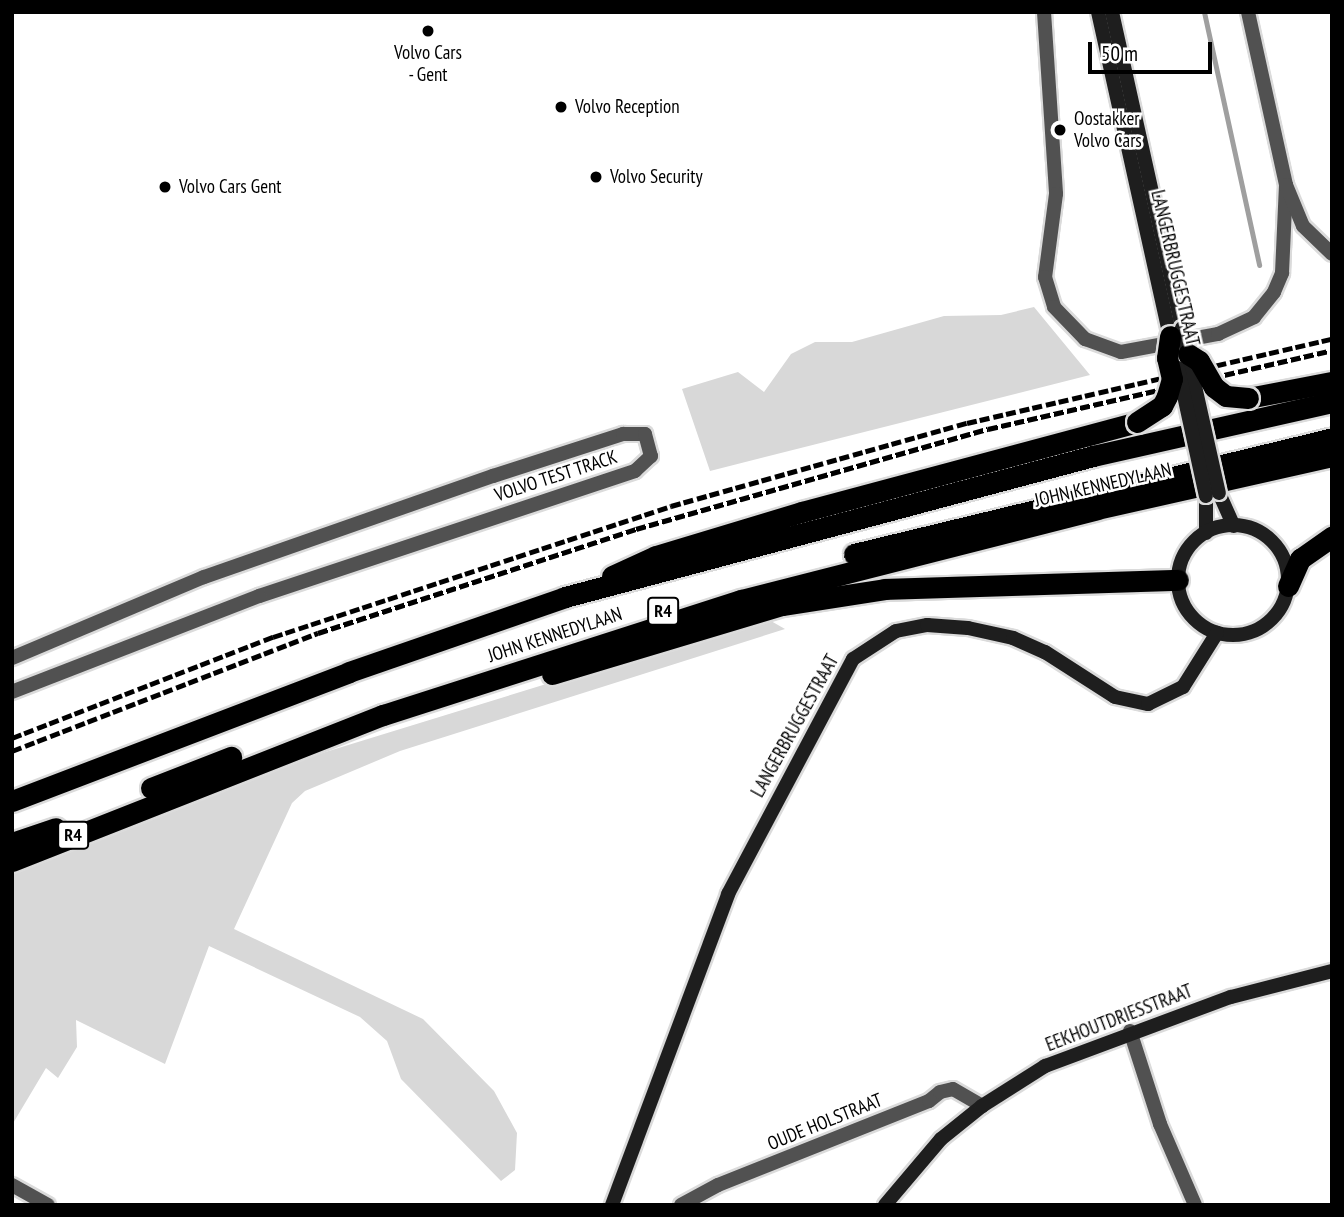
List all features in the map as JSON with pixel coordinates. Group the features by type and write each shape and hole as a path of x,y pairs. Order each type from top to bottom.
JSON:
{"highway":[{"path":"565,597 656,556 1137,422 1162,406 1167,396 1172,379 1167,358 1174,332"},
{"path":"1188,354 1199,361 1214,387 1226,396 1248,398 1332,382"},
{"name":"JOHN KENNEDYLAAN","path":"12,801 349,673 565,597 1093,456 1332,402"},
{"name":"JOHN KENNEDYLAAN","path":"12,843 193,771 372,706 767,578 964,524 1332,438"},
{"name":"JOHN KENNEDYLAAN","path":"12,861 134,810 383,715 741,600 1097,509 1332,456"},
{"path":"1288,586 1300,559 1332,537"},
{"path":"134,810 232,782 430,710 782,605 885,589 1178,580"}],"street":[{"path":"1044,12 1056,194 1045,277 1054,307 1069,327 1085,339 1121,352 1218,334 1254,317 1274,292 1282,272 1286,185"},
{"name":"LANGERBRUGGESTRAAT","path":"1098,12 1212,494 1234,526"},
{"name":"LANGERBRUGGESTRAAT","path":"1112,12 1174,332 1188,354 1212,494 1206,533"},
{"path":"1248,12 1286,185 1303,226 1332,254"},
{"name":"VOLVO TEST TRACK","path":"12,658 204,577 558,455 623,434 645,434 651,456 635,471 259,596 12,692"},
{"path":"1234,526 1260,533 1280,551 1288,586 1283,604 1263,627 1248,634 1217,633 1189,613 1178,580 1186,553 1206,533 1234,526"},
{"name":"LANGERBRUGGESTRAAT","path":"612,1205 728,894 853,659 896,631 927,625 1013,638 1045,652 1115,696 1148,704 1183,687 1217,633"},
{"name":"EEKHOUTDRIESSTRAAT","path":"885,1205 941,1139 982,1106 1045,1066 1130,1031 1231,997 1332,971"},
{"path":"1130,1031 1160,1124 1195,1205"},
{"name":"OUDE HOLSTRAAT","path":"681,1205 718,1185 929,1101 940,1092 953,1089 982,1106"},
{"path":"12,1185 48,1205"}],"shaded area":[{"path":"1034,307 1090,375 710,471 682,389 738,372 764,392 791,354 815,342 852,342 944,316 1001,315"},
{"path":"771,621 785,629 400,751 305,791 292,803 234,929 423,1019 494,1091 517,1133 515,1170 501,1181 401,1079 387,1041 360,1017 209,946 165,1064 76,1020 77,1047 58,1078 46,1068 12,1125 12,871 293,762 748,622"}],"waterway":[{"path":"1204,12 1259,265"}],"railway":[{"path":"12,738 273,637 671,506 967,423 1332,339"},
{"path":"12,751 318,633 636,529 988,429 1332,350"}],"place":[{"name":"Volvo Cars - Gent","path":"428,31"},
{"name":"Volvo Reception","path":"561,107"},
{"name":"Oostakker Volvo Cars","path":"1060,130"},
{"name":"Volvo Security","path":"596,177"},
{"name":"Volvo Cars Gent","path":"165,187"}]}
